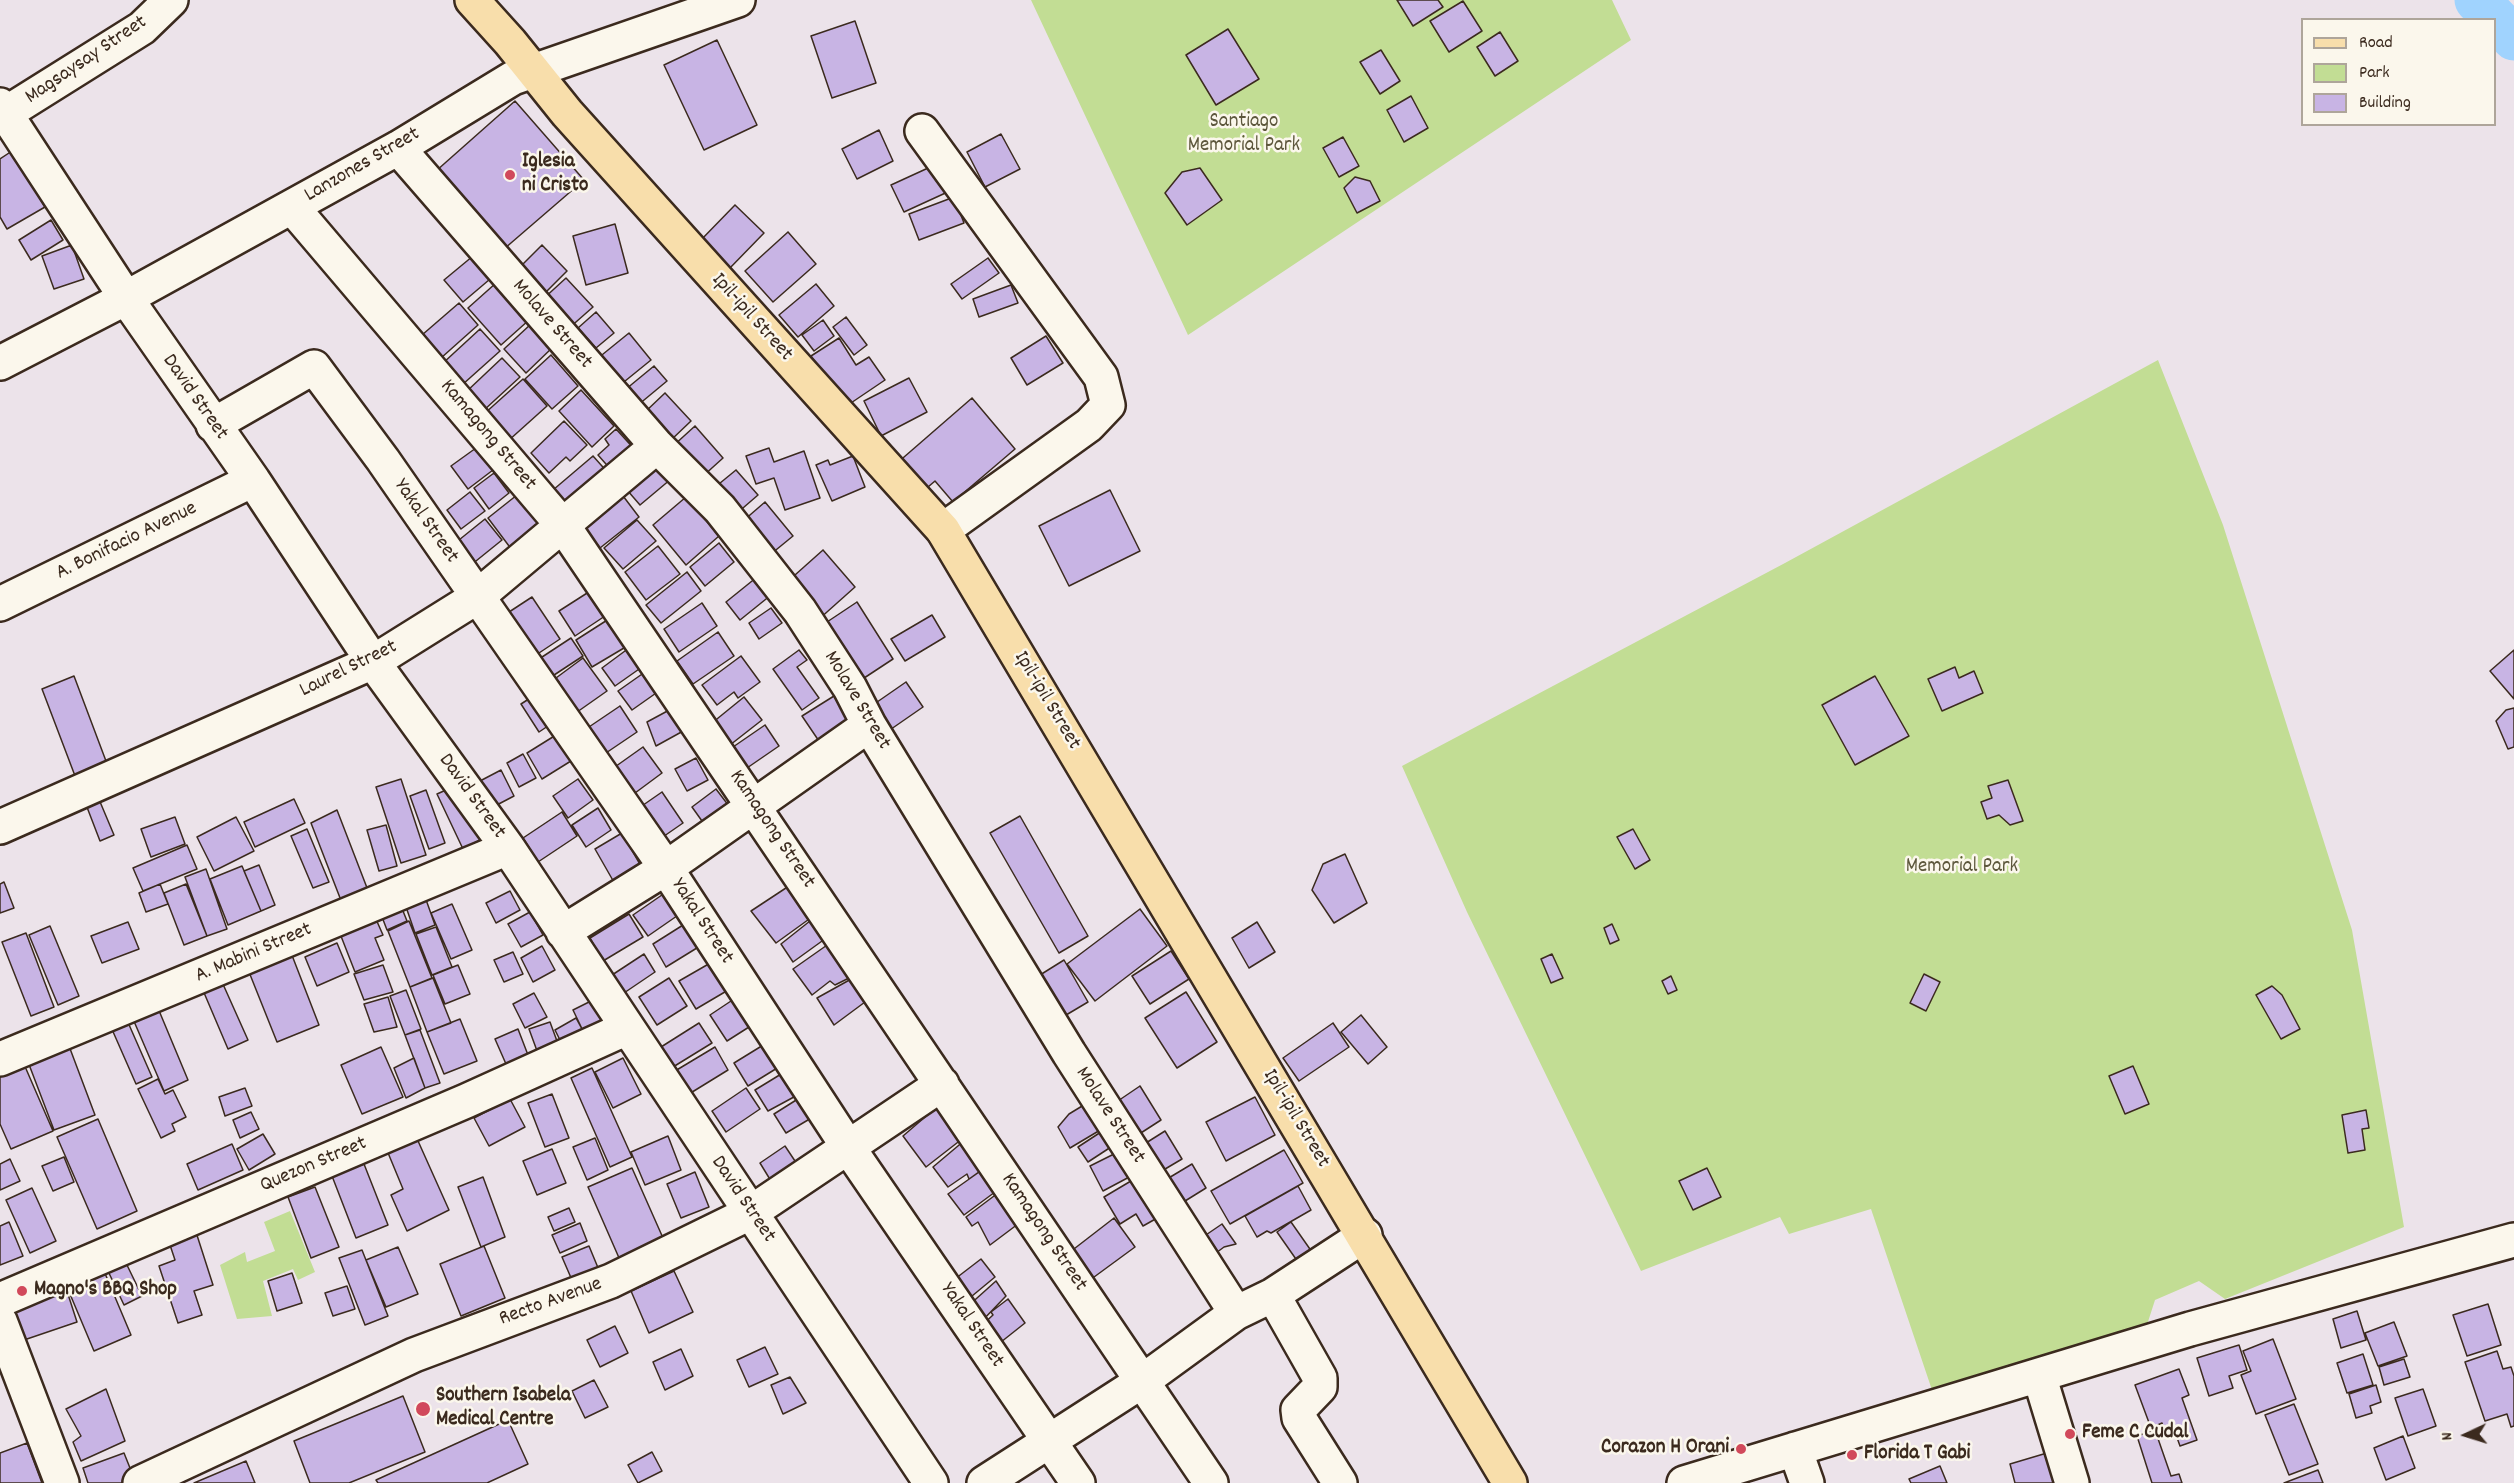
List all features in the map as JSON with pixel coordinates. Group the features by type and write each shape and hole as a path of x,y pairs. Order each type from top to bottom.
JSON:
{"main road":[{"name":"Ipil-ipil Street","path":"472,0 510,42 531,71 943,530 1365,1235 1510,1483"}],"street":[{"name":"Magsaysay Street","path":"2,112 142,28 171,0"},
{"name":"Lanzones Street","path":"0,363 126,298 292,207 398,148 452,113 513,78 691,7 738,0"},
{"name":"David Street","path":"2,112 126,298 253,480 373,662 508,848 931,1483"},
{"path":"922,131 1101,377 1108,405 1089,425 943,530"},
{"name":"Molave Street","path":"398,148 657,446 720,509 800,611 850,688 869,725 1069,1053 1236,1313"},
{"name":"Kamagong Street","path":"292,207 564,527 1144,1380 1211,1483"},
{"name":"Yakal Street","path":"213,425 314,367 666,868 848,1147 1078,1483"},
{"name":"Laurel Street","path":"0,826 373,662 477,597 564,527 657,446"},
{"name":"A. Bonifacio Avenue","path":"0,604 253,480"},
{"path":"563,932 666,868 869,725"},
{"name":"A. Mabini Street","path":"0,1059 508,848"},
{"name":"Quezon Street","path":"0,1300 466,1101 627,1028"},
{"name":"Recto Avenue","path":"140,1483 414,1355 611,1281 750,1213 942,1084"},
{"path":"984,1483 1144,1380 1236,1313 1273,1295 1365,1235"},
{"path":"1684,1483 2190,1329 2514,1240"},
{"path":"1273,1295 1320,1378 1320,1387 1298,1410 1299,1418 1340,1483"},
{"path":"0,1321 62,1483"},
{"path":"2038,1375 2072,1483"},
{"path":"1795,1449 1807,1483"}],"green space":[{"name":"Santiago Memorial Park","path":"1031,0 1612,0 1631,40 1188,335"},
{"name":"Memorial Park","path":"2158,360 2223,525 2352,930 2404,1227 2225,1299 2199,1281 2155,1300 2145,1331 1933,1393 1871,1209 1789,1234 1780,1217 1641,1271 1467,912 1402,766 1785,563"},
{"path":"290,1211 315,1272 298,1280 293,1269 263,1281 272,1316 237,1319 220,1265 245,1252 247,1262 275,1251 264,1222"}],"building":[{"path":"1397,0 1438,0 1443,7 1413,26"},
{"path":"1463,1 1482,31 1449,52 1430,21"},
{"path":"855,21 876,83 832,98 811,36"},
{"path":"1228,29 1259,79 1216,105 1186,55"},
{"path":"1500,32 1518,61 1495,76 1477,47"},
{"path":"717,40 757,125 704,150 664,65"},
{"path":"1381,50 1400,81 1380,94 1360,62"},
{"path":"1411,96 1428,128 1404,142 1387,110"},
{"name":"Iglesia ni Cristo","path":"515,101 584,180 504,249 436,171"},
{"path":"879,130 893,161 857,179 842,149"},
{"path":"1001,134 1020,169 985,187 967,152"},
{"path":"1343,137 1359,166 1339,177 1323,148"},
{"path":"12,151 45,207 7,229 0,217 0,159"},
{"path":"939,163 952,190 904,212 891,185"},
{"path":"1200,168 1222,200 1187,225 1165,193 1182,172"},
{"path":"1355,177 1370,181 1380,201 1357,213 1344,188"},
{"path":"954,197 964,223 919,240 909,214"},
{"path":"735,205 764,233 728,270 699,242"},
{"path":"51,220 63,240 31,260 19,240"},
{"path":"615,224 628,273 586,285 573,236"},
{"path":"788,232 816,264 773,302 745,271"},
{"path":"72,245 84,279 54,289 42,256"},
{"path":"542,245 567,271 536,302 511,276"},
{"path":"473,256 496,274 463,302 444,280"},
{"path":"988,258 999,273 962,299 951,284"},
{"path":"566,278 593,307 568,329 542,300"},
{"path":"496,283 529,320 501,345 468,308"},
{"path":"816,284 834,306 798,337 779,315"},
{"path":"1011,285 1018,303 979,317 973,299"},
{"path":"459,303 478,325 441,358 422,335"},
{"path":"596,312 614,333 596,348 578,328"},
{"path":"846,317 867,345 854,355 833,327"},
{"path":"823,320 834,336 814,351 802,335"},
{"path":"531,324 553,347 526,373 504,349"},
{"path":"480,329 500,351 462,385 442,364"},
{"path":"629,333 651,360 614,390 592,363"},
{"path":"1046,336 1063,363 1027,385 1011,358"},
{"path":"839,338 856,365 869,357 885,380 845,407 811,356"},
{"path":"551,355 578,386 552,409 525,379"},
{"path":"502,358 520,377 483,411 466,392"},
{"path":"654,366 667,381 632,410 620,394"},
{"path":"909,378 927,412 881,436 864,401"},
{"path":"523,379 547,406 508,441 484,414"},
{"path":"581,390 614,426 592,447 559,411"},
{"path":"665,393 691,421 670,441 644,413"},
{"path":"972,398 1015,449 953,502 935,481 921,493 896,464"},
{"path":"564,421 587,445 570,461 566,457 549,473 531,453"},
{"path":"695,426 723,458 702,477 673,446"},
{"path":"616,429 637,452 613,472 598,455 609,445 605,439"},
{"path":"476,448 493,470 468,489 451,466"},
{"path":"769,448 774,462 804,451 820,498 785,510 774,478 756,484 746,456"},
{"path":"593,456 610,475 570,510 553,490"},
{"path":"853,456 865,487 832,501 816,465 828,460 830,465"},
{"path":"656,461 671,479 640,505 621,483"},
{"path":"736,470 758,495 736,514 714,488"},
{"path":"494,473 509,493 489,509 474,488"},
{"path":"617,488 639,517 600,548 578,520"},
{"path":"1110,490 1140,551 1069,586 1039,526"},
{"path":"470,492 485,511 461,529 447,510"},
{"path":"517,495 542,527 512,550 488,518"},
{"path":"686,497 719,536 686,565 653,525"},
{"path":"765,502 793,536 771,554 743,521"},
{"path":"485,519 502,540 471,565 454,544"},
{"path":"637,520 656,541 623,569 604,548"},
{"path":"719,543 734,562 705,586 690,567"},
{"path":"658,546 680,574 646,600 625,572"},
{"path":"823,550 855,587 818,620 786,583"},
{"path":"687,572 701,591 661,623 646,605"},
{"path":"757,577 771,595 740,620 726,602"},
{"path":"595,588 611,612 575,636 559,611"},
{"path":"532,597 560,639 527,661 506,614"},
{"path":"857,602 893,659 855,684 818,628"},
{"path":"702,603 717,626 679,652 664,629"},
{"path":"771,608 782,623 759,639 749,623"},
{"path":"932,615 945,637 905,661 891,639"},
{"path":"612,617 629,645 592,667 576,640"},
{"path":"718,632 734,656 693,684 677,661"},
{"path":"571,638 583,656 548,679 536,661"},
{"path":"629,648 642,667 615,686 602,668"},
{"path":"799,650 807,660 797,667 819,698 802,710 773,669"},
{"path":"2514,650 2514,699 2490,671"},
{"path":"741,656 760,682 738,698 734,692 717,705 702,685"},
{"path":"583,658 607,691 570,717 550,689 559,682 556,678"},
{"path":"1955,667 1959,678 1974,671 1983,693 1942,711 1928,679"},
{"path":"645,672 659,691 632,710 618,691"},
{"path":"74,676 112,777 80,789 42,689"},
{"path":"1875,676 1909,736 1855,765 1822,705"},
{"path":"906,682 923,707 884,734 867,709"},
{"path":"538,693 551,724 539,732 521,704"},
{"path":"834,696 854,726 823,747 802,716"},
{"path":"744,697 762,720 730,745 712,723"},
{"path":"620,706 637,732 600,757 583,731"},
{"path":"673,708 685,730 656,746 647,722"},
{"path":"2514,708 2514,747 2508,749 2496,721 2506,710"},
{"path":"765,725 779,746 747,768 733,747"},
{"path":"564,730 579,756 542,779 527,753"},
{"path":"643,747 662,773 631,796 612,769"},
{"path":"523,754 536,778 519,787 507,763"},
{"path":"696,758 708,780 687,791 675,769"},
{"path":"501,770 514,796 493,807 480,781"},
{"path":"401,779 426,855 401,863 376,787"},
{"path":"578,779 593,800 568,818 553,796"},
{"path":"2008,780 2023,821 2010,825 1999,815 1987,819 1981,802 1992,798 1988,786"},
{"path":"455,786 480,840 463,849 437,794"},
{"path":"716,789 732,810 707,828 692,807"},
{"path":"426,790 445,843 429,849 410,796"},
{"path":"662,792 683,823 657,841 636,810"},
{"path":"98,797 114,835 100,841 85,802"},
{"path":"294,799 305,823 255,847 244,822"},
{"path":"598,808 611,830 586,847 572,825"},
{"path":"337,810 369,893 342,903 311,823"},
{"path":"562,812 577,836 538,862 523,838"},
{"path":"1020,816 1088,936 1059,953 990,833"},
{"path":"175,817 185,844 151,857 141,829"},
{"path":"236,817 254,851 214,871 197,837"},
{"path":"386,825 397,866 379,871 367,830"},
{"path":"307,829 329,882 313,888 291,836"},
{"path":"1633,829 1650,860 1635,869 1617,837"},
{"path":"622,833 642,868 615,884 595,849"},
{"path":"187,845 197,869 143,891 133,868"},
{"path":"1345,854 1367,903 1334,923 1312,890 1323,864"},
{"path":"259,865 275,905 261,911 244,871"},
{"path":"242,866 261,911 228,925 210,879"},
{"path":"206,869 227,929 207,936 185,877"},
{"path":"4,882 14,908 0,913 0,884"},
{"path":"160,884 168,904 146,912 139,893"},
{"path":"186,884 207,936 184,945 164,893"},
{"path":"792,884 812,917 776,943 751,911"},
{"path":"672,888 687,909 648,936 633,915"},
{"path":"510,891 520,910 496,923 486,903"},
{"path":"424,894 435,925 415,933 404,901"},
{"path":"399,901 407,921 387,930 379,909"},
{"path":"452,904 472,950 451,959 431,913"},
{"path":"1140,909 1167,946 1095,1001 1067,964"},
{"path":"530,912 543,935 521,947 508,924"},
{"path":"629,914 643,937 603,961 590,938"},
{"path":"375,917 383,935 375,938 384,960 355,972 339,931"},
{"path":"815,917 829,936 793,962 781,944"},
{"path":"691,920 705,943 666,967 653,944"},
{"path":"409,921 432,978 410,987 388,931"},
{"path":"128,922 139,949 102,963 91,936"},
{"path":"1257,922 1275,952 1249,968 1232,938"},
{"path":"1612,924 1619,940 1610,944 1604,928"},
{"path":"50,926 79,996 58,1005 29,935"},
{"path":"436,927 452,967 432,975 416,934"},
{"path":"26,933 54,1007 31,1016 2,942"},
{"path":"337,943 349,972 317,986 305,957"},
{"path":"830,943 849,978 835,985 830,981 812,995 793,969"},
{"path":"288,945 319,1025 277,1042 245,962"},
{"path":"542,946 555,970 533,982 521,958"},
{"path":"1171,951 1189,979 1150,1004 1132,976"},
{"path":"513,952 523,974 504,982 494,960"},
{"path":"644,954 655,972 621,995 609,977"},
{"path":"1552,954 1563,978 1551,983 1541,959"},
{"path":"719,958 735,986 696,1009 679,981"},
{"path":"1064,960 1088,1002 1056,1021 1032,980"},
{"path":"383,965 393,992 364,1000 354,974"},
{"path":"458,965 470,994 445,1004 433,975"},
{"path":"218,973 248,1040 228,1049 199,981"},
{"path":"1924,974 1940,982 1926,1011 1910,1003"},
{"path":"1671,976 1677,990 1668,994 1662,981"},
{"path":"433,978 451,1023 427,1032 410,987"},
{"path":"669,978 687,1006 657,1025 639,997"},
{"path":"853,978 865,1002 834,1025 817,998"},
{"path":"2272,986 2282,995 2300,1029 2281,1039 2256,995"},
{"path":"406,990 421,1029 405,1035 390,996"},
{"path":"1186,992 1217,1042 1177,1068 1145,1018"},
{"path":"534,993 547,1017 525,1028 513,1004"},
{"path":"743,993 760,1020 727,1041 710,1015"},
{"path":"388,997 397,1027 374,1032 364,1004"},
{"path":"593,1000 605,1024 585,1035 573,1010"},
{"path":"155,1001 188,1080 164,1091 130,1012"},
{"path":"123,1011 152,1077 136,1084 107,1018"},
{"path":"1361,1015 1387,1047 1368,1064 1341,1032"},
{"path":"576,1018 589,1042 567,1054 555,1030"},
{"path":"460,1019 477,1061 444,1074 427,1032"},
{"path":"550,1022 561,1052 540,1059 529,1029"},
{"path":"699,1023 712,1043 673,1067 661,1047"},
{"path":"1333,1023 1349,1047 1299,1081 1283,1058"},
{"path":"518,1029 528,1055 506,1064 495,1039"},
{"path":"420,1030 440,1083 425,1088 405,1035"},
{"path":"66,1038 95,1115 54,1130 25,1054"},
{"path":"773,1039 787,1062 748,1086 734,1063"},
{"path":"381,1047 403,1097 362,1114 341,1065"},
{"path":"715,1047 728,1070 689,1094 675,1071"},
{"path":"20,1055 53,1131 11,1149 0,1124 0,1063"},
{"path":"414,1058 425,1088 406,1098 394,1068"},
{"path":"623,1058 641,1094 613,1108 595,1072"},
{"path":"2133,1066 2149,1104 2125,1114 2109,1076"},
{"path":"592,1068 632,1157 610,1167 571,1078"},
{"path":"791,1068 805,1091 768,1111 755,1090"},
{"path":"158,1079 165,1094 173,1090 186,1117 172,1124 175,1131 161,1138 138,1089"},
{"path":"1140,1086 1161,1120 1130,1140 1109,1107"},
{"path":"245,1088 252,1106 225,1116 219,1097"},
{"path":"746,1088 760,1109 726,1132 712,1111"},
{"path":"552,1094 569,1138 545,1147 528,1103"},
{"path":"801,1097 813,1117 786,1133 774,1114"},
{"path":"1255,1097 1275,1135 1226,1161 1206,1122"},
{"path":"510,1099 525,1127 489,1146 474,1118"},
{"path":"1092,1100 1107,1126 1070,1148 1058,1127 1069,1114"},
{"path":"939,1105 962,1139 926,1167 903,1136"},
{"path":"2366,1110 2369,1128 2362,1129 2365,1150 2348,1153 2342,1115"},
{"path":"251,1112 259,1129 240,1138 233,1120"},
{"path":"98,1119 137,1211 97,1229 57,1137"},
{"path":"1104,1130 1114,1145 1088,1162 1078,1147"},
{"path":"1165,1131 1182,1159 1155,1175 1138,1148"},
{"path":"414,1132 449,1210 407,1231 391,1195 403,1189 386,1148"},
{"path":"263,1134 275,1154 249,1170 237,1149"},
{"path":"668,1136 681,1170 645,1185 631,1152"},
{"path":"595,1138 608,1170 587,1180 573,1147"},
{"path":"965,1140 983,1169 969,1179 967,1174 948,1187 933,1167"},
{"path":"232,1144 243,1170 198,1190 187,1164"},
{"path":"785,1146 797,1164 771,1181 760,1163"},
{"path":"552,1149 566,1183 537,1195 523,1161"},
{"path":"1284,1150 1303,1183 1230,1224 1211,1191"},
{"path":"1120,1151 1133,1175 1103,1191 1090,1166"},
{"path":"64,1157 74,1182 53,1191 42,1166"},
{"path":"10,1159 20,1181 0,1190 0,1164"},
{"path":"364,1164 388,1225 356,1238 332,1176"},
{"path":"1192,1164 1206,1188 1177,1206 1162,1182"},
{"path":"632,1168 667,1247 623,1267 588,1187"},
{"path":"1707,1168 1721,1197 1693,1210 1679,1181"},
{"path":"982,1170 995,1192 964,1215 948,1194"},
{"path":"695,1172 709,1207 681,1218 667,1184"},
{"path":"483,1177 505,1237 481,1247 458,1187"},
{"path":"1136,1178 1159,1217 1143,1226 1136,1214 1120,1224 1104,1197"},
{"path":"1298,1186 1311,1210 1271,1233 1267,1231 1257,1237 1245,1216"},
{"path":"315,1187 339,1247 311,1258 288,1197"},
{"path":"32,1188 56,1241 30,1253 6,1200"},
{"path":"998,1193 1018,1224 990,1245 978,1222 972,1226 966,1217"},
{"path":"569,1208 575,1222 554,1231 548,1217"},
{"path":"1114,1218 1135,1247 1090,1280 1070,1252"},
{"path":"9,1222 23,1256 0,1265 0,1226"},
{"path":"1291,1222 1312,1252 1298,1262 1277,1232"},
{"path":"580,1223 587,1241 560,1253 552,1235"},
{"path":"1222,1224 1236,1244 1224,1247 1212,1256 1200,1239"},
{"path":"195,1229 213,1285 194,1291 202,1315 178,1323 159,1266 175,1260 168,1239"},
{"path":"484,1246 505,1298 461,1316 440,1264"},
{"path":"589,1246 601,1275 575,1287 562,1257"},
{"path":"398,1247 418,1294 386,1307 366,1260"},
{"path":"362,1250 388,1316 365,1325 339,1258"},
{"path":"981,1259 995,1277 966,1301 951,1282"},
{"path":"126,1263 142,1296 124,1305 108,1271"},
{"path":"104,1271 131,1335 94,1351 67,1287"},
{"path":"674,1271 693,1312 649,1333 631,1291"},
{"path":"292,1273 302,1303 277,1311 268,1281"},
{"path":"996,1281 1006,1296 980,1323 967,1307"},
{"path":"65,1285 77,1322 24,1340 11,1303"},
{"path":"347,1286 355,1309 333,1316 325,1293"},
{"path":"1008,1299 1025,1323 996,1346 980,1327 993,1315 991,1312"},
{"path":"2488,1304 2501,1345 2467,1356 2453,1315"},
{"path":"2357,1311 2366,1340 2341,1348 2333,1319"},
{"path":"2394,1322 2407,1356 2378,1366 2365,1333"},
{"path":"615,1326 628,1353 600,1367 587,1340"},
{"path":"2273,1339 2296,1399 2256,1414 2241,1375 2251,1371 2243,1351"},
{"path":"2239,1345 2247,1370 2229,1376 2233,1388 2209,1396 2197,1358"},
{"path":"765,1347 778,1374 749,1387 737,1360"},
{"path":"681,1349 693,1376 665,1390 653,1362"},
{"path":"2497,1351 2503,1369 2511,1367 2514,1376 2514,1426 2511,1427 2507,1414 2485,1421 2465,1362"},
{"path":"2363,1354 2373,1385 2347,1393 2337,1363"},
{"path":"2404,1359 2410,1377 2384,1385 2379,1367"},
{"path":"2179,1369 2189,1395 2182,1398 2197,1440 2180,1446 2175,1432 2166,1435 2162,1423 2151,1428 2135,1385"},
{"path":"790,1377 806,1403 783,1414 771,1385"},
{"path":"594,1380 608,1407 585,1418 572,1391"},
{"path":"2376,1385 2381,1402 2370,1406 2372,1413 2356,1418 2349,1394"},
{"path":"106,1389 125,1441 81,1461 73,1442 81,1436 66,1409"},
{"path":"2423,1389 2436,1426 2408,1436 2395,1398"},
{"path":"403,1396 425,1452 349,1483 310,1483 294,1441"},
{"path":"2294,1404 2318,1464 2289,1475 2265,1415"},
{"path":"508,1420 528,1464 487,1483 378,1483 376,1480"},
{"path":"2155,1430 2171,1476 2179,1474 2182,1483 2152,1483 2137,1436"},
{"path":"2403,1436 2415,1468 2386,1480 2374,1448"},
{"path":"27,1443 42,1483 0,1483 0,1453"},
{"path":"2057,1450 2067,1483 2015,1483 2010,1464"},
{"path":"652,1452 662,1471 638,1483 628,1465"},
{"path":"124,1453 136,1483 88,1483 83,1468"},
{"path":"246,1461 255,1483 194,1483"},
{"path":"1940,1466 1947,1483 1911,1483 1909,1479"},
{"path":"2318,1470 2323,1483 2284,1483"}],"waterway":[{"path":"2477,0 2495,18"},
{"path":"2496,20 2514,38"}],"place":[{"name":"Iglesia ni Cristo","path":"510,175"},
{"name":"Magno's BBQ Shop","path":"22,1291"},
{"name":"Southern Isabela Medical Centre","path":"423,1409"},
{"name":"Feme C Cudal","path":"2070,1434"},
{"name":"Corazon H Orani","path":"1741,1449"},
{"name":"Florida T Gabi","path":"1852,1455"}]}
